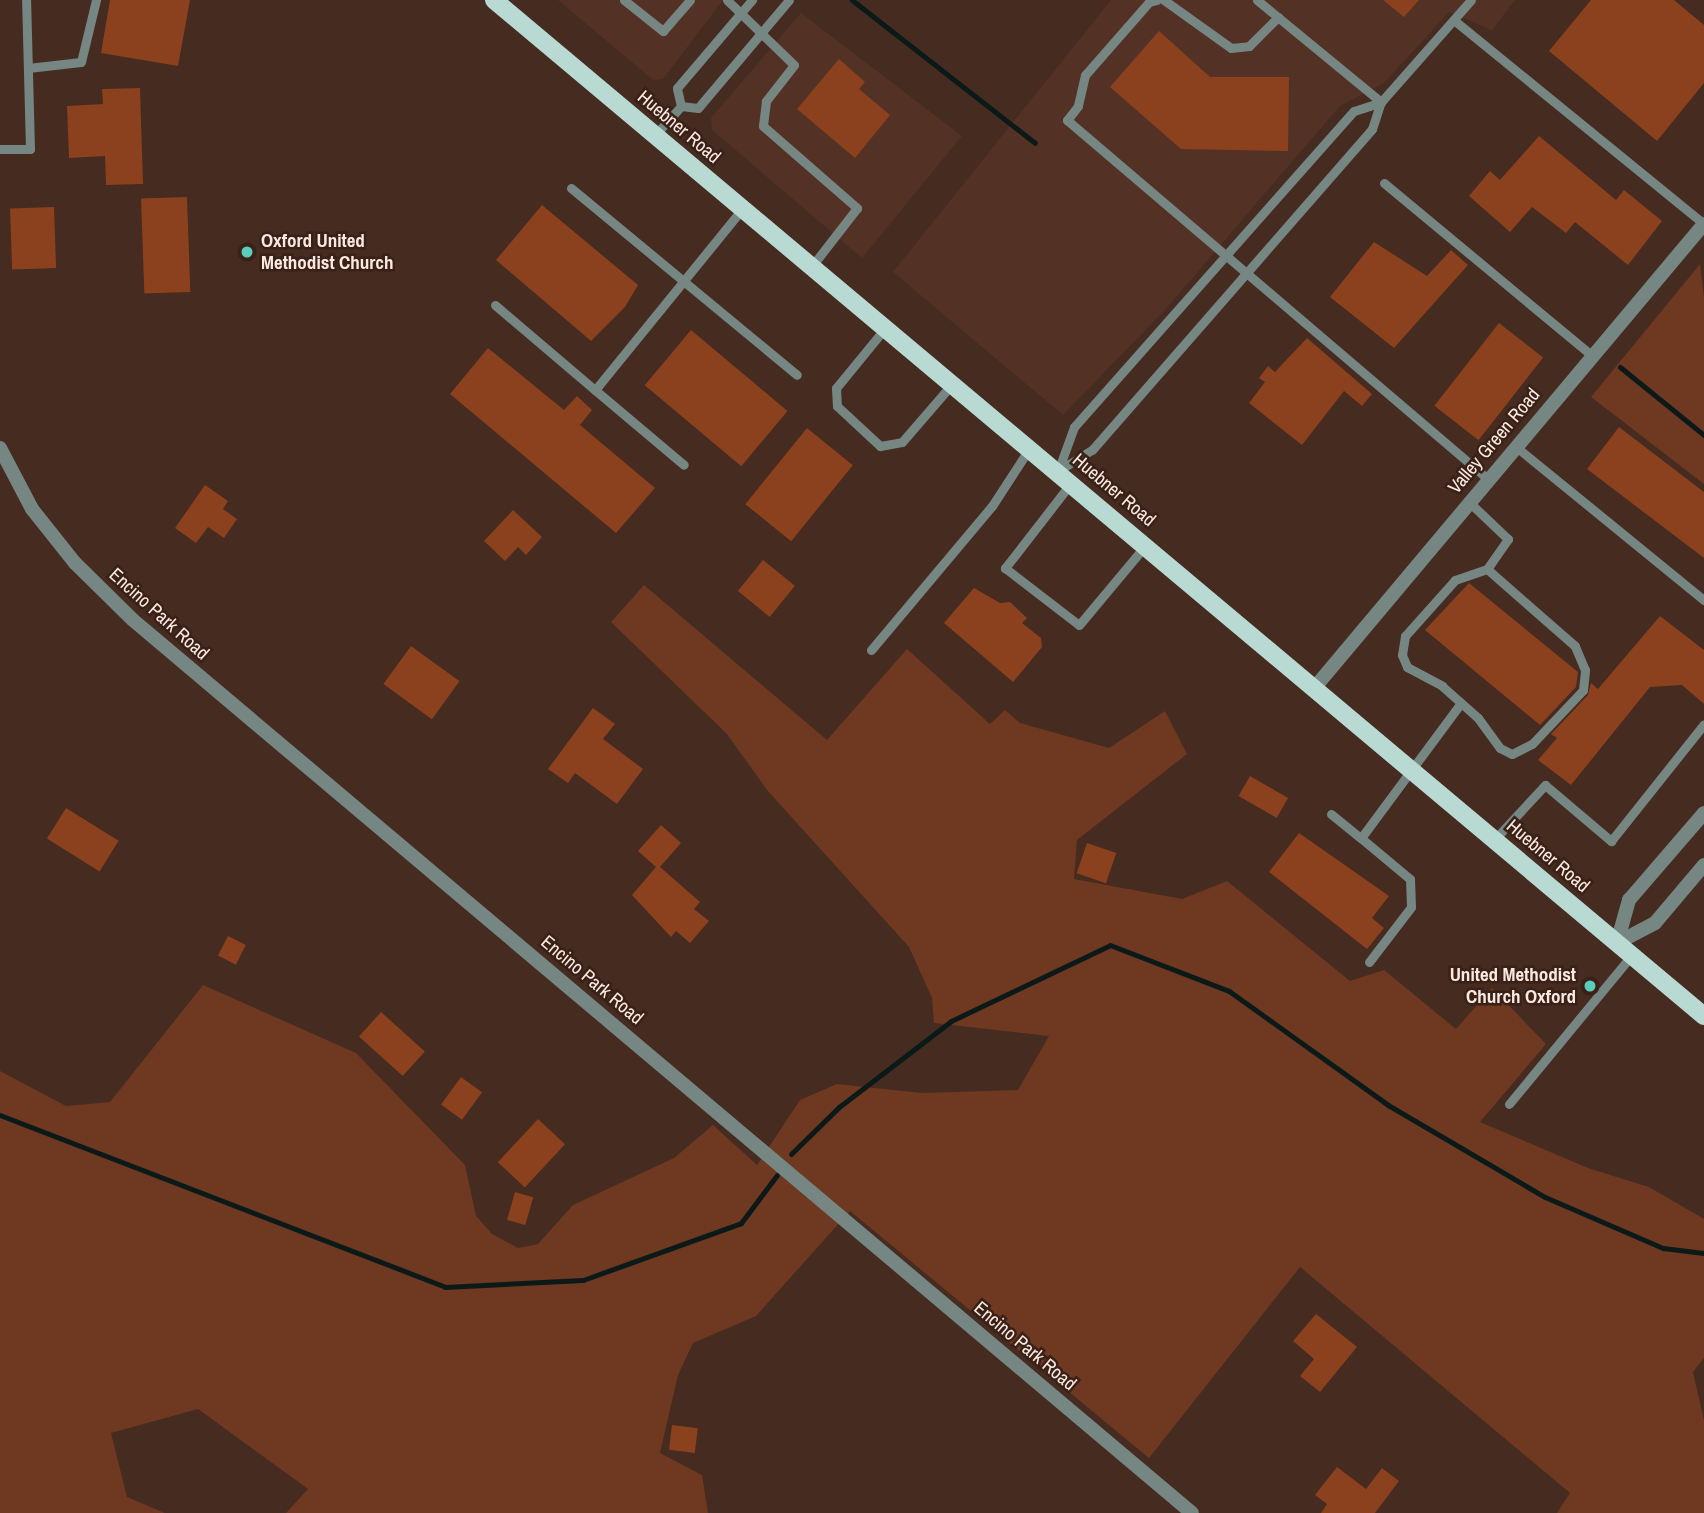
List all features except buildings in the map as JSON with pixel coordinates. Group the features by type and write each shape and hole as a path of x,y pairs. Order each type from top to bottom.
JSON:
{"main road":[{"name":"Huebner Road","path":"494,0 1316,686 1704,1016"}],"street":[{"name":"Valley Green Road","path":"1316,686 1591,355 1704,224"},
{"name":"Encino Park Road","path":"0,448 32,509 75,563 133,620 1192,1513"},
{"path":"1618,943 1629,900 1704,813"},
{"path":"1618,943 1656,923 1704,865"}],"lane":[{"path":"0,149 30,149 26,0"},
{"path":"28,68 80,62 96,0"},
{"path":"624,0 663,31 690,0"},
{"path":"727,0 794,65 766,101 763,126 857,208 813,265"},
{"path":"681,106 677,88 752,0"},
{"path":"681,106 698,108 789,0"},
{"path":"1157,0 1149,2 1085,75 1078,106 1068,120 1244,275 1488,479"},
{"path":"1164,0 1231,48 1248,46 1278,17"},
{"path":"1257,0 1381,102"},
{"path":"1146,545 1079,625 1005,568 1065,477 1092,450 1372,129 1381,102 1471,0"},
{"path":"1455,21 1704,224"},
{"path":"1065,477 1074,427 1354,111 1381,102"},
{"path":"656,134 681,106"},
{"path":"1384,183 1591,355"},
{"path":"571,188 797,375"},
{"path":"595,390 742,209"},
{"path":"495,305 684,465"},
{"path":"886,327 836,388 837,406 880,446 901,442 953,383"},
{"path":"1515,446 1704,600"},
{"path":"871,650 992,506 1030,447"},
{"path":"1469,502 1508,539 1487,569 1455,580 1405,636 1402,655 1423,681 1442,686 1461,703 1500,748 1512,754 1532,744 1583,690 1585,670 1575,646 1487,569"},
{"path":"1361,838 1461,703"},
{"path":"1495,839 1545,785 1611,841 1704,724"},
{"path":"1331,814 1410,878 1411,906 1368,962"},
{"path":"1509,1104 1632,955"}],"shaded area":[{"path":"558,0 723,0 663,79 653,80"},
{"path":"1111,0 1515,0 1492,30 1449,12 1384,83 1340,106 1165,310 1063,415 893,272"},
{"path":"801,13 962,136 862,258 712,130 711,118"},
{"path":"1700,264 1704,298 1704,484 1591,397"},
{"path":"644,585 827,740 907,649 990,724 1005,710 1020,723 1109,748 1165,711 1187,754 1077,840 1074,879 1182,899 1227,881 1350,981 1384,970 1456,1029 1492,988 1546,1044 1480,1122 1588,1168 1649,1187 1704,1219 1704,1358 1693,1372 1704,1420 1704,1513 1557,1513 1570,1493 1300,1267 1149,1458 850,1211 756,1316 693,1343 678,1375 660,1453 702,1475 708,1513 286,1513 308,1489 198,1409 111,1433 127,1497 165,1513 0,1513 0,1071 66,1106 110,1102 203,985 356,1053 465,1165 476,1216 492,1234 518,1248 538,1244 573,1205 674,1158 713,1125 757,1165 800,1100 837,1084 922,1093 1018,1090 1049,1036 934,1023 932,998 909,947 767,790 727,734 611,622"}],"waterway":[{"path":"852,0 1035,143"},
{"path":"1620,367 1704,435"},
{"path":"791,1154 839,1107 951,1021 1110,945 1229,991 1388,1105 1545,1197 1663,1248 1704,1253"},
{"path":"0,1115 445,1287 583,1280 741,1223 777,1175"}],"place":[{"name":"Oxford United Methodist Church","path":"247,252"},
{"name":"United Methodist Church Oxford","path":"1590,986"}]}
